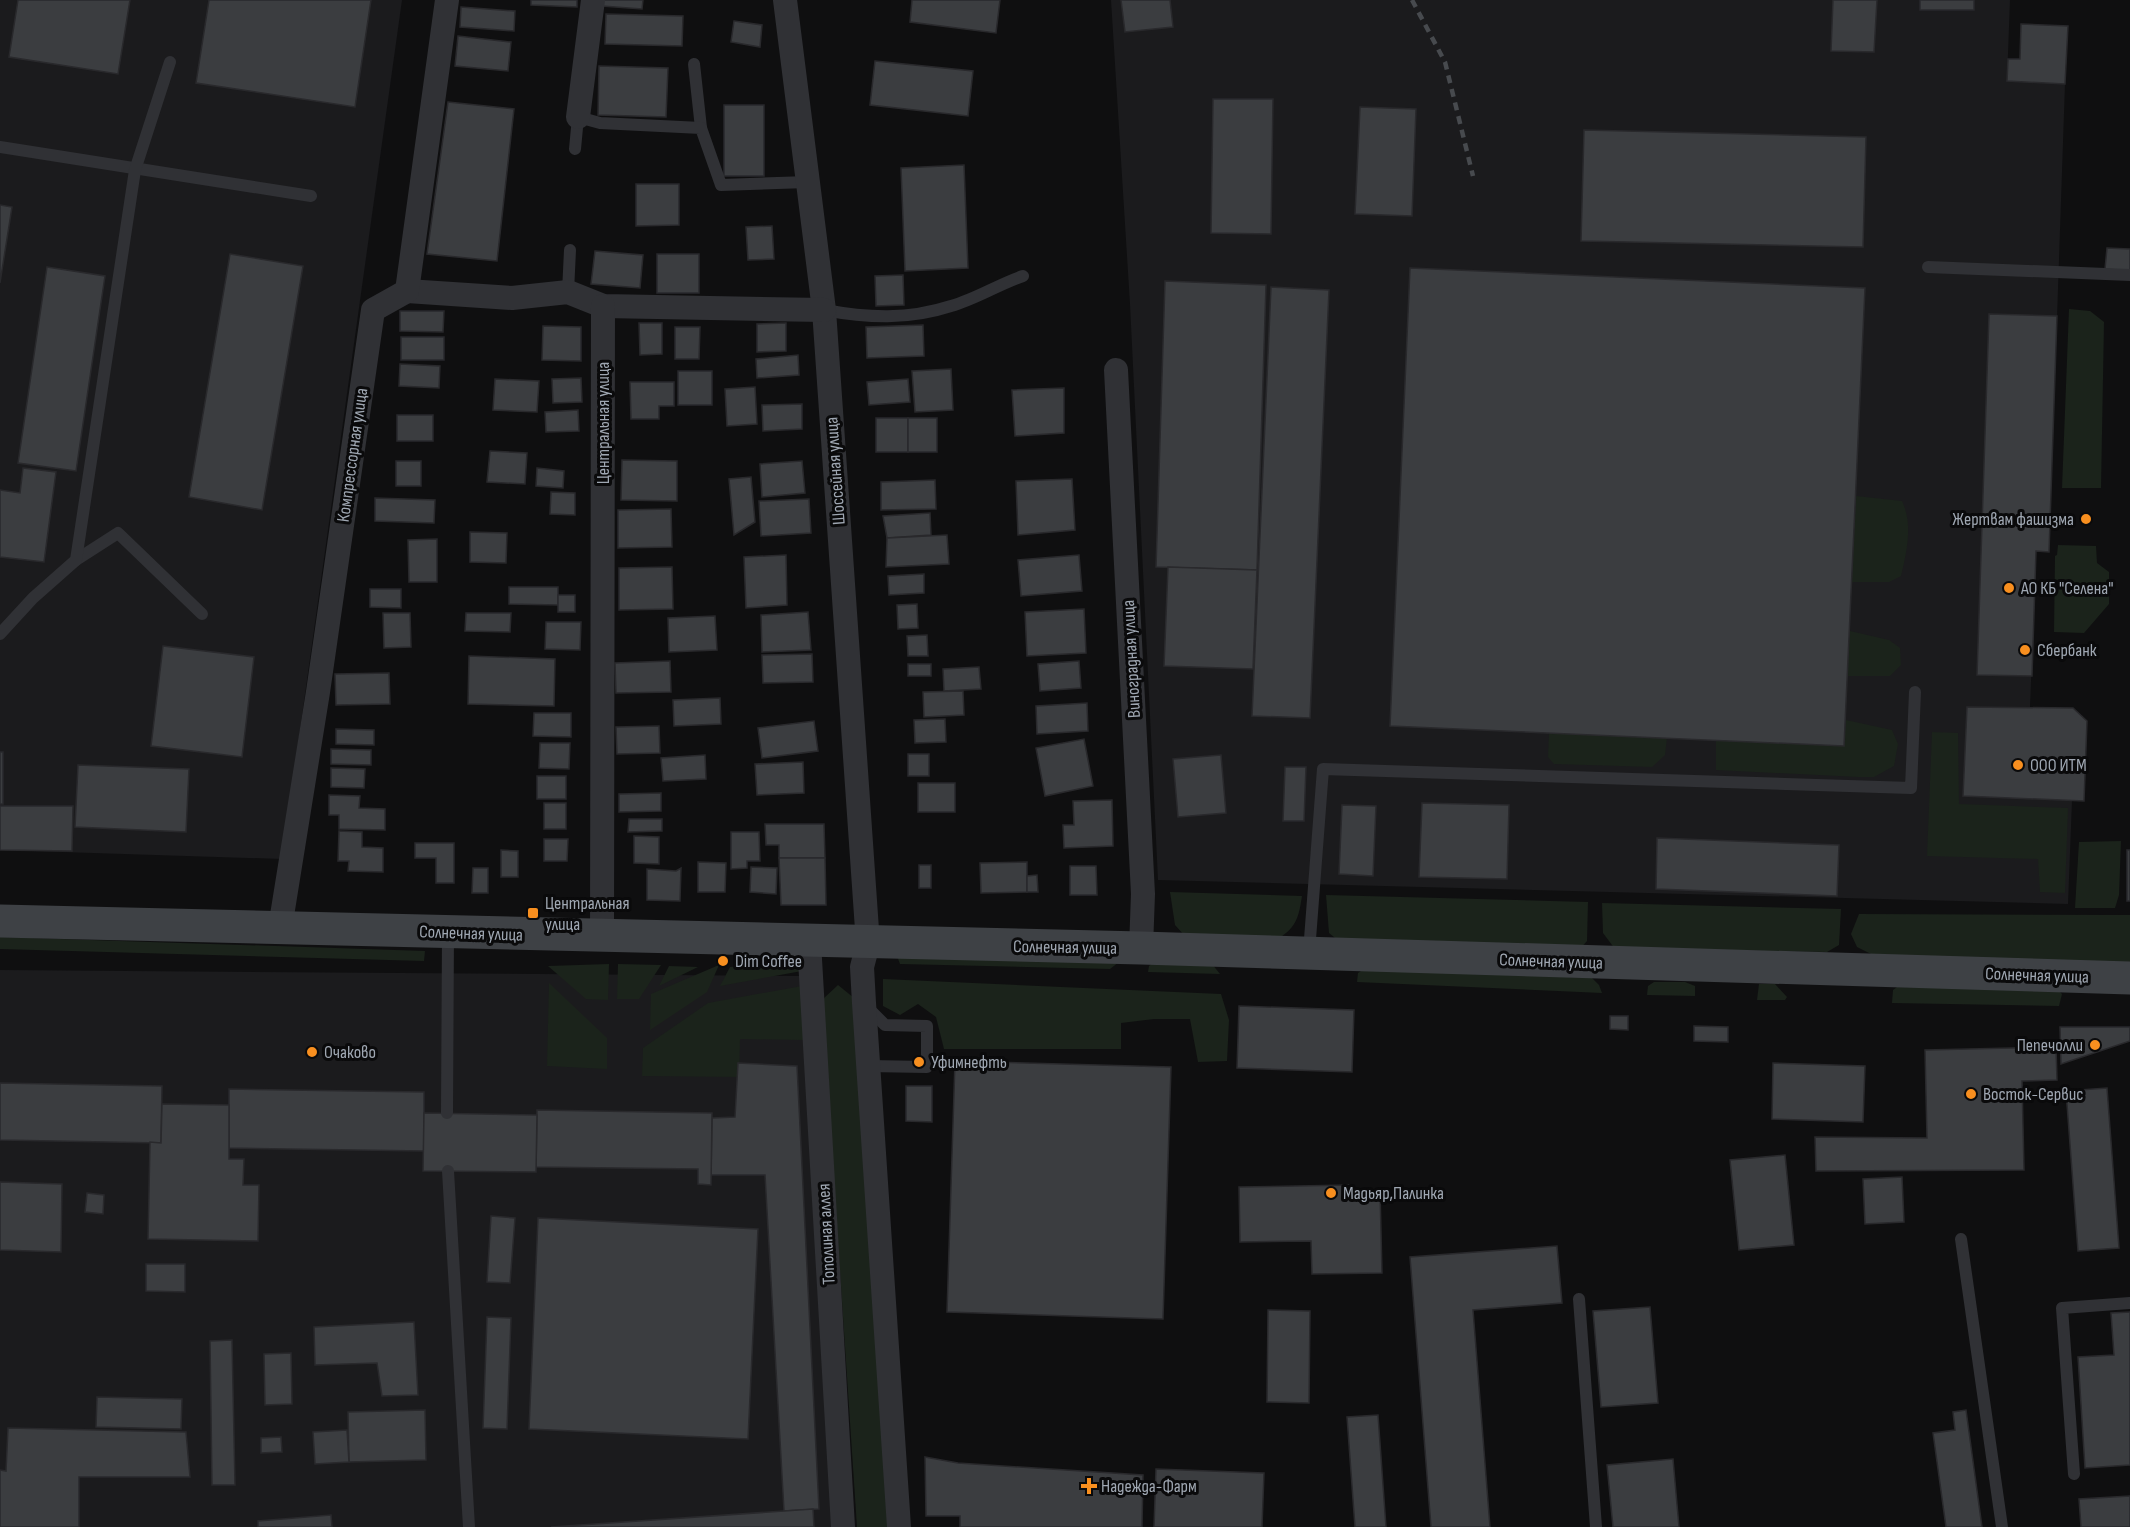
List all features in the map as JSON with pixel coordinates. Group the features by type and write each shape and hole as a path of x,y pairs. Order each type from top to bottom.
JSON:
{"main road":[{"name":"Солнечная улица","path":"0,921 868,944 1141,948 2130,978"}],"street":[{"path":"447,0 407,291 512,298 568,292 603,306 824,310"},
{"path":"578,117 593,0"},
{"name":"Шоссейная улица","path":"785,0 824,310 868,944"},
{"name":"Компрессорная улица","path":"280,928 318,693 373,310 407,291"},
{"name":"Центральная улица","path":"602,937 603,306"},
{"name":"Виноградная улица","path":"1116,370 1143,894 1141,948"},
{"name":"Тополиная аллея","path":"809,942 843,1527"},
{"path":"868,944 862,967 899,1527"}],"lane":[{"path":"76,560 135,170 170,62"},
{"path":"694,64 701,128 721,185 808,182"},
{"path":"575,149 578,117 600,123 701,128"},
{"path":"0,147 311,196"},
{"path":"568,292 570,250"},
{"path":"1928,267 2130,275"},
{"path":"824,310 863,317 914,317 954,306 1023,276"},
{"path":"0,634 33,598 76,560 118,533 202,614"},
{"path":"1309,954 1323,769 1911,788 1915,692"},
{"path":"447,1113 448,932"},
{"path":"864,1003 885,1025 927,1026 927,1067 868,1066"},
{"path":"448,1171 469,1527"},
{"path":"1961,1239 2002,1527"},
{"path":"1579,1299 1596,1527"},
{"path":"2074,1474 2062,1308 2130,1303"}],"shaded area":[{"path":"0,0 402,0 282,859 0,850"},
{"path":"1111,0 2010,0 2007,81 2065,84 2049,552 2036,552 2030,707 2073,708 2087,721 2084,801 2072,801 2068,904 1158,880 1130,304"},
{"path":"2069,309 2090,311 2104,322 2101,488 2062,488"},
{"path":"1856,496 1902,501 1908,528 1907,547 1901,576 1889,582 1852,582"},
{"path":"2058,545 2096,546 2097,563 2109,572 2109,604 2084,633 2054,632 2055,556"},
{"path":"1850,631 1889,640 1900,648 1901,665 1890,676 1847,676"},
{"path":"1846,720 1892,730 1898,744 1894,766 1874,777 1716,770 1716,740 1844,746"},
{"path":"1932,732 1958,733 1959,804 2068,808 2065,893 2040,892 2038,859 1927,856"},
{"path":"1549,733 1667,738 1665,755 1652,767 1554,764 1548,757"},
{"path":"2121,841 2119,895 2115,908 2075,908 2079,842"},
{"path":"1170,892 1302,896 1296,920 1290,929 1279,938 1184,935 1175,925"},
{"path":"1326,895 1588,902 1587,941 1579,950 1340,942 1329,933"},
{"path":"1602,903 1841,909 1839,945 1827,952 1615,949 1603,933"},
{"path":"1859,914 2130,915 2130,965 1871,954 1857,947 1851,934"},
{"path":"0,937 425,951 424,961 0,949"},
{"path":"897,956 1119,962 1110,969 900,964"},
{"path":"1157,960 1212,964 1220,974 1148,972 1149,966"},
{"path":"609,964 608,1000 586,999 548,966"},
{"path":"618,964 661,965 639,999 617,999"},
{"path":"793,964 802,971 720,986 730,967"},
{"path":"719,965 707,992 650,1030 651,994"},
{"path":"669,966 698,967 659,986"},
{"path":"1364,969 1592,978 1599,985 1602,993 1357,982 1358,973"},
{"path":"0,970 806,976 833,1527 0,1527"},
{"path":"883,979 1221,994 1229,1020 1227,1061 1198,1062 1190,1019 1154,1019 1121,1023 1121,1049 944,1049 936,1017 918,1004 900,1015 883,1006"},
{"path":"1654,982 1685,982 1695,986 1695,996 1647,995 1648,986"},
{"path":"549,983 607,1038 607,1069 547,1066"},
{"path":"1759,984 1775,984 1787,997 1785,1000 1757,1000"},
{"path":"838,985 854,998 891,1527 857,1527 822,1000"},
{"path":"802,986 804,1040 740,1039 739,1077 642,1076 643,1048 708,1003"},
{"path":"1897,987 2058,990 2062,994 2059,1006 1892,1003 1893,990"}],"building":[{"path":"18,0 130,0 118,74 9,57"},
{"path":"209,0 371,0 355,107 196,83"},
{"path":"531,0 577,0 577,7 531,5"},
{"path":"603,0 643,0 642,9 602,6"},
{"path":"912,0 1000,0 996,33 910,22"},
{"path":"1121,0 1170,0 1173,27 1125,32"},
{"path":"1833,0 1877,0 1874,52 1831,51"},
{"path":"1920,0 1974,0 1974,10 1920,10"},
{"path":"461,7 515,11 514,31 460,27"},
{"path":"606,14 683,16 682,46 605,44"},
{"path":"734,21 762,25 760,47 731,42"},
{"path":"2021,24 2068,26 2065,84 2007,81 2008,59 2020,59"},
{"path":"458,36 511,42 508,71 455,66"},
{"path":"875,61 973,71 968,116 870,105"},
{"path":"599,66 668,68 666,117 598,115"},
{"path":"1213,99 1273,99 1271,234 1211,233"},
{"path":"448,102 514,109 497,261 427,254"},
{"path":"724,105 764,105 764,176 724,176"},
{"path":"1360,107 1416,109 1412,216 1355,214"},
{"path":"1584,130 1866,137 1863,247 1581,241"},
{"path":"964,165 968,268 905,271 901,168"},
{"path":"636,184 679,184 679,225 636,226"},
{"path":"0,205 12,207 0,283"},
{"path":"772,226 774,259 748,260 746,227"},
{"path":"2107,248 2130,249 2130,271 2105,269"},
{"path":"595,251 643,255 640,288 591,284"},
{"path":"230,254 303,266 262,510 189,497"},
{"path":"657,254 699,254 699,293 657,293"},
{"path":"47,267 105,276 76,471 18,463"},
{"path":"1410,268 1865,288 1844,746 1390,726"},
{"path":"903,275 904,305 876,306 875,276"},
{"path":"1165,281 1266,285 1257,570 1156,567"},
{"path":"1271,287 1329,290 1310,718 1252,716"},
{"path":"400,311 444,311 443,332 400,331"},
{"path":"1989,314 2057,316 2049,552 2036,551 2032,676 1977,675"},
{"path":"639,323 662,323 662,354 640,355"},
{"path":"786,323 786,351 757,352 757,324"},
{"path":"923,325 924,356 867,358 866,327"},
{"path":"543,326 581,327 581,361 542,360"},
{"path":"675,327 700,327 699,359 675,359"},
{"path":"401,337 444,337 444,360 401,360"},
{"path":"798,355 799,375 757,378 756,359"},
{"path":"400,364 440,366 439,388 399,386"},
{"path":"951,369 953,410 915,412 912,371"},
{"path":"678,371 712,371 712,405 678,405"},
{"path":"581,378 582,402 553,403 552,379"},
{"path":"495,379 539,381 537,412 493,410"},
{"path":"908,379 910,402 869,405 867,382"},
{"path":"630,382 674,382 674,406 659,406 659,419 631,419"},
{"path":"755,387 757,424 727,426 725,389"},
{"path":"1064,388 1064,433 1015,436 1012,390"},
{"path":"802,404 802,429 763,431 762,405"},
{"path":"578,410 579,431 546,432 545,412"},
{"path":"397,415 433,415 433,441 397,441"},
{"path":"876,418 908,418 908,452 876,452"},
{"path":"908,418 937,418 937,452 908,452"},
{"path":"490,451 527,453 525,484 487,482"},
{"path":"622,460 677,461 677,501 621,500"},
{"path":"396,461 421,461 421,486 396,486"},
{"path":"802,461 805,493 762,497 760,464"},
{"path":"23,468 56,472 44,562 0,557 0,490 20,493"},
{"path":"537,468 564,471 563,488 536,486"},
{"path":"751,477 755,522 734,535 729,479"},
{"path":"1072,479 1075,530 1018,535 1016,481"},
{"path":"935,480 936,509 881,510 881,482"},
{"path":"551,492 575,493 575,515 550,514"},
{"path":"375,498 435,500 434,523 375,521"},
{"path":"809,499 811,533 761,536 759,501"},
{"path":"671,509 672,547 618,548 618,510"},
{"path":"930,513 931,535 887,538 883,516"},
{"path":"470,532 507,533 506,563 470,562"},
{"path":"947,535 949,564 886,567 887,538"},
{"path":"437,539 437,582 409,582 408,540"},
{"path":"786,555 787,605 746,608 744,557"},
{"path":"1079,555 1082,591 1021,596 1018,560"},
{"path":"672,567 673,609 619,610 619,568"},
{"path":"1168,567 1257,570 1253,669 1164,666"},
{"path":"924,574 924,593 889,595 888,576"},
{"path":"509,587 558,587 558,605 509,604"},
{"path":"370,589 401,589 401,608 370,607"},
{"path":"558,595 575,595 575,612 558,612"},
{"path":"917,604 918,628 898,629 897,605"},
{"path":"1084,609 1086,653 1027,656 1025,612"},
{"path":"808,612 811,650 762,652 761,615"},
{"path":"383,613 410,613 411,647 384,648"},
{"path":"466,613 511,613 510,632 465,631"},
{"path":"715,616 717,650 669,652 668,618"},
{"path":"546,622 581,622 580,650 545,649"},
{"path":"927,635 928,656 908,656 907,636"},
{"path":"163,646 254,657 242,757 151,746"},
{"path":"812,654 813,682 763,683 762,655"},
{"path":"469,656 555,659 554,706 468,704"},
{"path":"670,661 671,692 616,693 615,663"},
{"path":"1079,661 1081,688 1040,691 1038,664"},
{"path":"908,664 931,664 931,676 908,676"},
{"path":"979,667 981,689 944,691 943,669"},
{"path":"389,673 390,704 336,705 335,674"},
{"path":"963,691 964,715 924,717 923,692"},
{"path":"720,698 721,724 674,726 673,700"},
{"path":"1087,703 1088,731 1037,734 1036,706"},
{"path":"1967,707 2073,708 2087,721 2084,801 1963,796"},
{"path":"534,713 571,713 571,737 533,736"},
{"path":"945,719 946,742 915,743 914,720"},
{"path":"814,721 818,751 762,758 758,728"},
{"path":"659,726 660,753 617,754 616,727"},
{"path":"336,729 374,730 374,745 336,744"},
{"path":"1084,739 1093,786 1045,796 1036,748"},
{"path":"540,743 570,743 569,769 539,768"},
{"path":"331,749 371,750 371,765 331,764"},
{"path":"0,752 3,752 3,804 0,804"},
{"path":"908,754 929,754 929,776 908,776"},
{"path":"705,755 706,779 663,781 661,758"},
{"path":"1221,755 1226,813 1178,817 1173,759"},
{"path":"803,762 804,793 757,795 755,764"},
{"path":"78,765 189,769 186,832 75,827"},
{"path":"1285,767 1306,767 1304,821 1283,821"},
{"path":"331,768 365,769 364,788 331,787"},
{"path":"537,776 566,776 566,799 537,799"},
{"path":"918,783 955,783 955,812 918,812"},
{"path":"661,793 661,811 619,812 619,794"},
{"path":"329,795 360,796 359,808 385,809 385,830 339,829 339,815 329,815"},
{"path":"1112,800 1113,846 1064,848 1063,825 1074,825 1073,801"},
{"path":"544,803 566,803 566,829 544,829"},
{"path":"1422,803 1509,805 1507,879 1419,877"},
{"path":"1342,805 1376,806 1373,876 1339,874"},
{"path":"0,806 73,806 72,851 0,850"},
{"path":"629,819 662,819 662,831 628,832"},
{"path":"765,824 824,824 825,858 779,858 779,845 766,845"},
{"path":"339,831 362,832 362,847 383,848 383,872 348,871 349,861 338,861"},
{"path":"731,832 759,832 760,861 747,861 747,868 731,869"},
{"path":"634,836 659,837 659,864 634,863"},
{"path":"1657,838 1839,845 1837,896 1656,889"},
{"path":"544,839 568,839 567,861 544,861"},
{"path":"415,843 454,843 454,883 436,883 436,858 415,858"},
{"path":"501,850 518,851 518,877 501,877"},
{"path":"2127,850 2130,850 2130,901 2127,901"},
{"path":"779,858 825,858 826,905 781,905"},
{"path":"698,862 726,863 725,892 698,892"},
{"path":"1027,862 1027,892 981,893 980,863"},
{"path":"919,865 931,865 931,888 919,888"},
{"path":"1070,866 1096,866 1097,895 1070,895"},
{"path":"751,867 777,868 776,894 750,892"},
{"path":"473,868 488,868 488,893 472,893"},
{"path":"681,868 680,901 647,900 647,869 676,871"},
{"path":"1037,875 1038,892 1027,892 1027,876"},
{"name":"Dim Coffee","path":"718,958 727,958 727,964 718,964"},
{"path":"1239,1006 1354,1010 1352,1072 1237,1068"},
{"path":"1610,1016 1628,1016 1628,1030 1610,1029"},
{"path":"1694,1026 1728,1027 1728,1042 1694,1041"},
{"path":"2060,1027 2130,1027 2130,1041 2061,1064"},
{"path":"2056,1047 2057,1080 2022,1081 2024,1170 1816,1171 1815,1137 1927,1138 1925,1050"},
{"path":"955,1061 1171,1067 1163,1319 947,1312"},
{"path":"738,1063 797,1066 819,1509 784,1511 765,1175 711,1175 712,1118 735,1117"},
{"path":"1773,1063 1865,1066 1863,1122 1772,1119"},
{"path":"0,1083 162,1086 161,1143 0,1140"},
{"path":"906,1086 932,1086 932,1122 906,1121"},
{"path":"2107,1088 2119,1248 2078,1251 2066,1091"},
{"path":"229,1089 424,1092 424,1151 229,1148"},
{"path":"162,1104 229,1105 229,1159 244,1159 243,1185 259,1185 258,1241 148,1239 150,1142 161,1143"},
{"path":"537,1110 712,1113 711,1185 698,1184 698,1169 536,1167"},
{"path":"424,1113 537,1115 536,1172 423,1171"},
{"path":"1785,1155 1794,1245 1739,1250 1730,1160"},
{"path":"1902,1177 1904,1222 1865,1224 1863,1179"},
{"path":"0,1182 62,1184 61,1252 0,1250"},
{"path":"1349,1185 1349,1192 1380,1191 1382,1273 1312,1274 1311,1241 1240,1242 1239,1187"},
{"path":"87,1193 104,1195 103,1214 85,1212"},
{"path":"491,1216 515,1218 510,1283 487,1282"},
{"path":"538,1218 758,1229 748,1439 529,1429"},
{"path":"1557,1246 1562,1303 1473,1310 1490,1527 1431,1527 1410,1257"},
{"path":"146,1264 185,1264 185,1292 146,1291"},
{"path":"1650,1307 1658,1403 1601,1407 1593,1311"},
{"path":"1268,1310 1310,1311 1309,1403 1267,1402"},
{"path":"2130,1312 2130,1465 2085,1468 2078,1357 2114,1355 2111,1313"},
{"path":"487,1317 511,1318 507,1429 483,1428"},
{"path":"414,1322 418,1395 382,1396 377,1363 315,1365 314,1327"},
{"path":"232,1340 235,1485 212,1485 210,1341"},
{"path":"291,1353 292,1404 265,1405 264,1354"},
{"path":"97,1397 182,1399 181,1429 96,1427"},
{"path":"425,1410 426,1460 349,1462 348,1412"},
{"path":"1966,1410 1982,1527 1946,1527 1933,1433 1955,1430 1953,1412"},
{"path":"1378,1415 1386,1527 1355,1527 1347,1417"},
{"path":"8,1428 186,1432 190,1477 79,1477 79,1527 0,1527 0,1470 6,1471"},
{"path":"347,1430 349,1462 315,1464 313,1432"},
{"path":"281,1437 282,1452 261,1453 261,1438"},
{"path":"925,1457 958,1463 1143,1475 1142,1527 960,1527 960,1516 926,1516"},
{"path":"1673,1459 1679,1527 1613,1527 1607,1465"},
{"path":"1156,1469 1264,1473 1262,1527 1154,1527"},
{"path":"2130,1496 2130,1527 2081,1527 2079,1499"},
{"path":"813,1509 814,1527 551,1527 784,1511"},
{"path":"331,1515 332,1527 258,1527 258,1521"}],"railway":[{"path":"1412,0 1445,62 1473,176"}],"place":[{"name":"Жертвам фашизма","path":"2086,519"},
{"name":"АО КБ \"Селена\"","path":"2009,588"},
{"name":"Сбербанк","path":"2025,650"},
{"name":"ООО ИТМ","path":"2018,765"},
{"name":"Центральная улица","path":"533,913"},
{"name":"Dim Coffee","path":"723,961"},
{"name":"Пепечолли","path":"2095,1045"},
{"name":"Очаково","path":"312,1052"},
{"name":"Уфимнефть","path":"919,1062"},
{"name":"Восток-Сервис","path":"1971,1094"},
{"name":"Мадьяр,Палинка","path":"1331,1193"},
{"name":"Надежда-Фарм","path":"1089,1486"}]}
